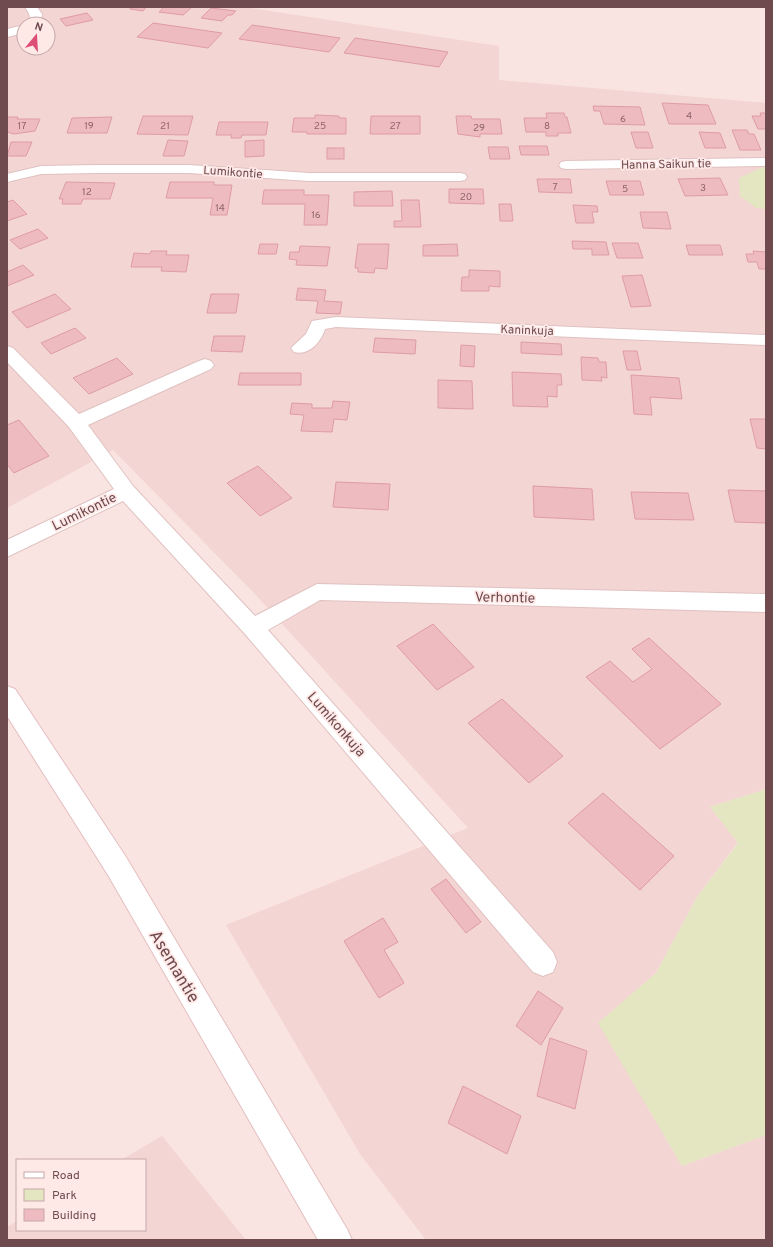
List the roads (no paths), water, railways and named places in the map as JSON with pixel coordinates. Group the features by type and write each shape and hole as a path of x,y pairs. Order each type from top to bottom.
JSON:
{"street":[{"path":"31,7 36,16"},
{"name":"Hanna Saikun tie","path":"566,165 766,162"},
{"name":"Lumikontie","path":"7,178 41,170 189,169 309,177 460,178"},
{"name":"Kaninkuja","path":"300,348 314,337 318,325 336,322 766,340"},
{"name":"Lumikontie","path":"7,352 76,423 126,491 7,549"},
{"path":"76,423 205,365"},
{"name":"Lumikonkuja","path":"126,491 253,628 543,962"},
{"name":"Verhontie","path":"253,628 317,592 766,604"},
{"name":"Asemantie","path":"7,696 117,866 336,1240"}]}
